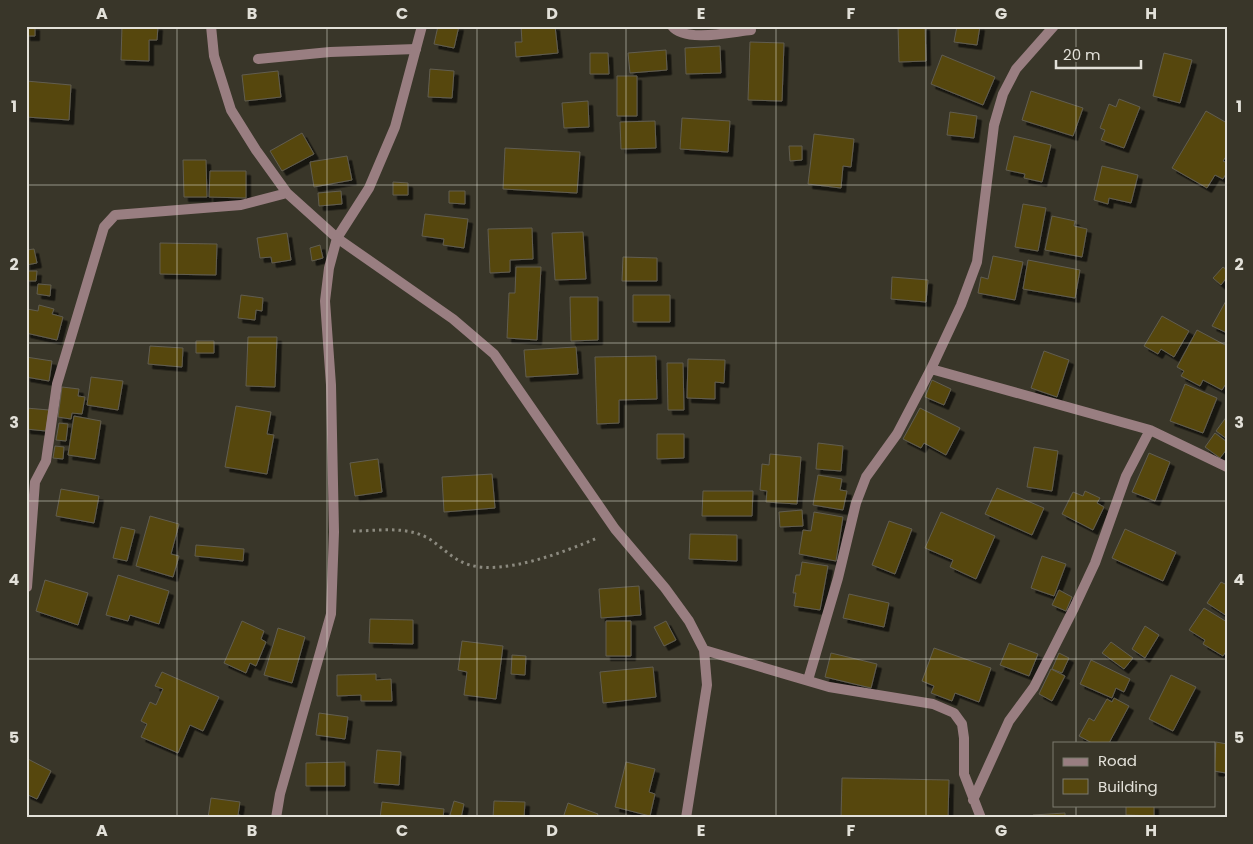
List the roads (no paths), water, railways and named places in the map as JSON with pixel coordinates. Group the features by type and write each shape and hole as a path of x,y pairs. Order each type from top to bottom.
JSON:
{"street":[{"path":"211,26 214,56 231,110 256,150 287,193 337,238 453,319 494,354 615,529 665,588 689,621 704,650 707,685 686,818"},
{"path":"276,818 280,794 331,614 334,532 331,385 325,301 328,268 337,238 369,188 391,136 422,26"},
{"path":"672,26 675,30 689,36 751,30"},
{"path":"808,680 838,578 856,504 866,476 896,434 931,369 961,305 977,262 994,125 1003,94 1016,69 1054,26"},
{"path":"258,59 330,52 416,48"},
{"path":"26,587 35,482 46,461 56,384 104,227 115,214 241,205 287,193"},
{"path":"931,369 1150,430 1227,467"},
{"path":"973,800 1009,722 1034,686 1074,608 1095,563 1126,476 1150,430"},
{"path":"704,650 829,686 932,704 954,713 962,724 964,774 981,818"}]}
